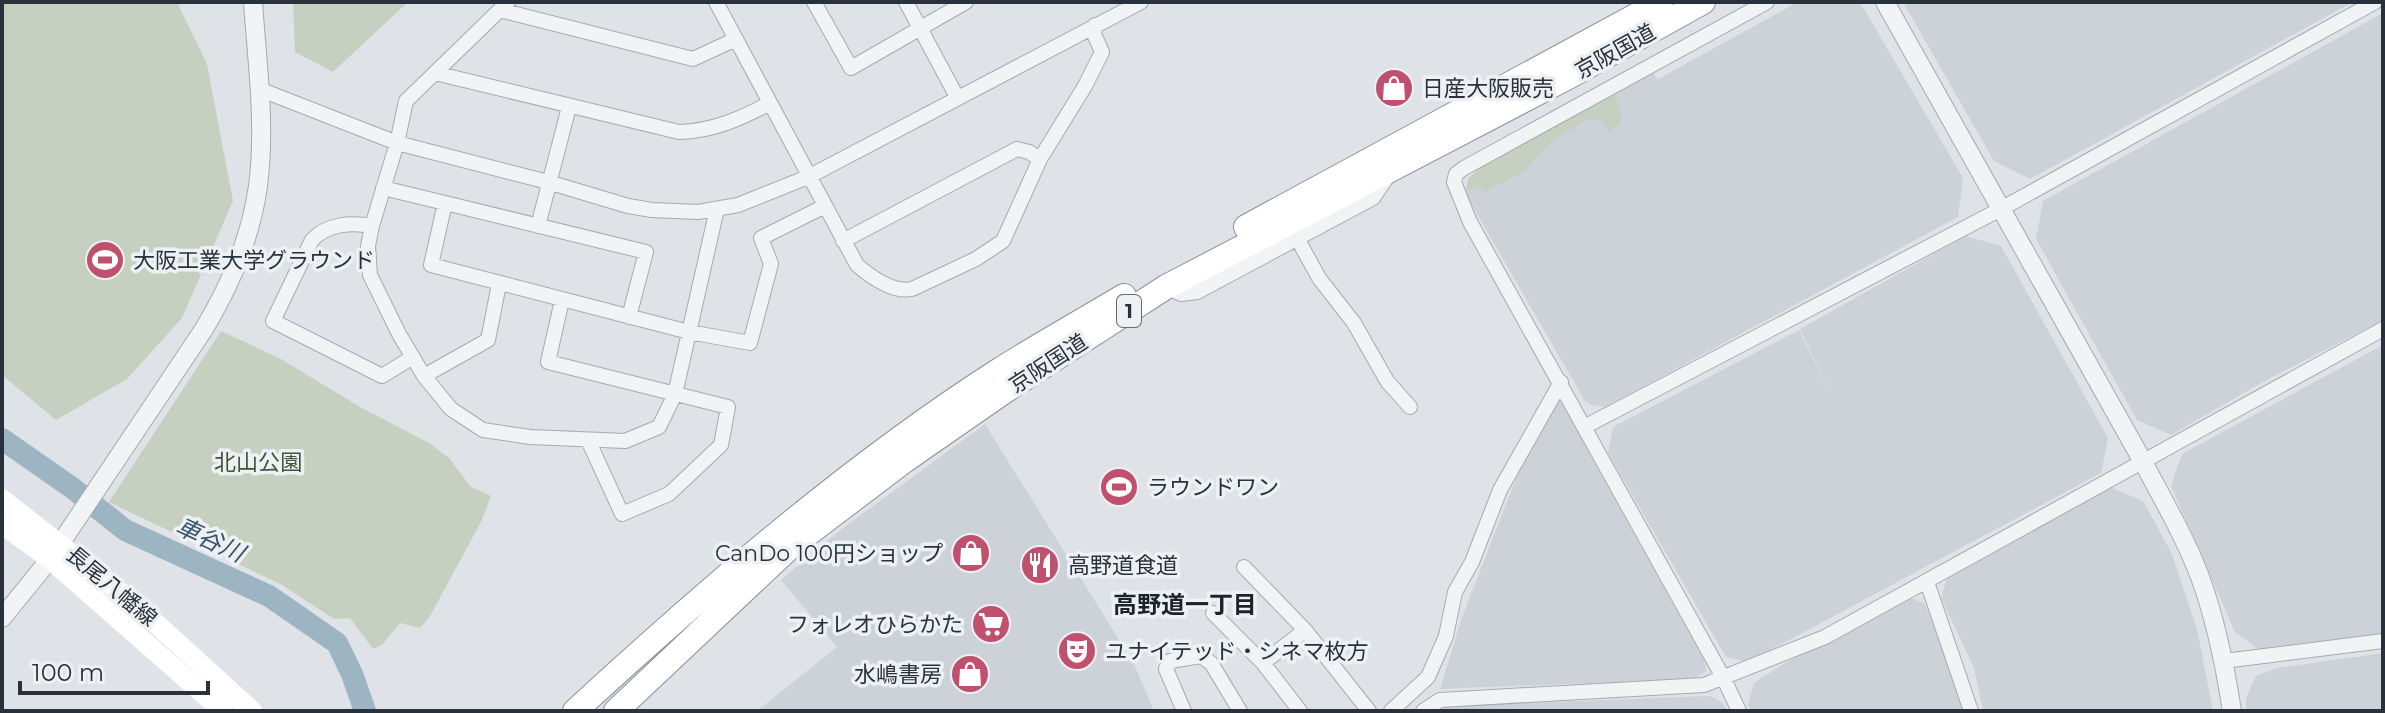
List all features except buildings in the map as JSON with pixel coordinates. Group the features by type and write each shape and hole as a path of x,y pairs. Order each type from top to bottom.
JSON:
{"highway":[{"name":"京阪国道","path":"575,711 797,518 996,372 1160,274 1661,2"},
{"name":"京阪国道","path":"616,711 788,549 904,461 1005,391 1166,287 1570,76 1703,2"}],"main road":[{"name":"長尾八幡線","path":"2,499 223,711"},
{"name":"長尾八幡線","path":"2,524 55,551 129,599 252,711"}],"street":[{"path":"2,618 86,507 204,329 224,296 241,256 252,220 260,153 253,2"},
{"path":"716,2 857,265 900,291 912,289 976,259 1003,241 1040,159 1102,52 1094,34 1095,25"},
{"path":"814,2 851,68 966,2"},
{"path":"906,2 957,97"},
{"path":"259,89 397,143 628,206 652,210 717,209 757,199 808,177 1141,2"},
{"path":"1739,711 1561,382 1470,222 1454,182 1456,174 1464,168 1767,2"},
{"path":"1885,2 2142,460 2200,576 2224,661 2232,711"},
{"path":"1584,427 1999,210 2375,2"},
{"path":"717,209 675,394 659,427 625,441 530,437 483,430 451,409 424,376 370,275 368,246 372,226 406,101 504,6 693,59 736,39"},
{"path":"435,73 679,132 699,131 733,122 770,103"},
{"path":"538,226 569,107"},
{"path":"843,241 1017,149 1040,159"},
{"path":"1166,287 1181,294 1197,292 1373,198 1392,169"},
{"path":"383,188 646,252 629,317"},
{"path":"445,203 431,265 689,332 750,343 771,264 761,238 825,206"},
{"path":"372,226 348,223 321,230 312,240 273,321 382,376 413,357"},
{"path":"1297,238 1319,278 1354,323 1387,381 1410,407"},
{"path":"424,376 488,340 499,284"},
{"path":"562,300 548,362 728,407 721,445 669,494 622,514 588,440"},
{"path":"1423,711 1440,700 1704,685 1724,679 1825,637 2383,329"},
{"path":"1391,711 1428,677 1446,636 1455,592 1472,562 1500,490 1561,382"},
{"path":"1244,567 1305,630 1369,711"},
{"path":"1927,582 1971,711"},
{"path":"1213,613 1263,663 1300,711"},
{"path":"1263,663 1305,630"},
{"path":"2224,661 2383,641"},
{"path":"1184,711 1166,669 1170,661 1201,656 1211,663 1240,711"}],"shaded area":[{"path":"1798,2 1860,2 1963,178 1958,217 1605,407 1591,405 1585,401 1466,195 1468,179 1479,168 1653,73 1658,79"},
{"path":"1903,2 2353,2 2030,179 1994,161"},
{"path":"2383,13 2383,320 2261,383 2171,435 2137,420 2036,239 2043,201"},
{"path":"1966,236 2001,246 2108,438 2101,473 1748,662 1726,657 1608,453 1613,427 1799,330 1837,406 1800,329"},
{"path":"2383,345 2383,635 2262,652 2235,632 2171,486 2182,454"},
{"path":"1559,399 1704,660 1706,671 1694,679 1440,689 1461,620 1530,442"},
{"path":"985,424 1134,664 1154,711 757,711 837,647 781,580 843,528"},
{"path":"2110,487 2143,501 2172,554 2197,629 2213,711 1983,711 1974,668 1941,598 1947,578"},
{"path":"1909,597 1925,604 1967,711 1751,711 1748,704 1754,683 1785,663"},
{"path":"2383,653 2383,711 2246,711 2246,698 2256,676 2277,668"},
{"path":"1710,696 1723,703 1727,711 1437,711 1448,706"}],"green space":[{"name":"大阪工業大学グラウンド","path":"2,2 177,2 207,64 233,201 182,318 127,379 56,420 2,375"},
{"path":"293,2 408,2 333,72 295,52"},
{"path":"1614,94 1621,115 1618,124 1609,133 1602,122 1591,118 1550,142 1524,171 1486,192 1477,185 1466,191 1468,179 1479,168"},
{"name":"北山公園","path":"221,331 281,359 360,407 429,443 449,458 470,486 491,496 481,522 430,616 420,628 400,623 382,645 373,649 350,618 334,619 282,585 109,502"}],"waterway":[{"name":"車谷川","path":"2,439 71,487 125,530 269,596 337,643 365,711"}],"place":[{"name":"日産大阪販売","path":"1394,88"},
{"name":"大阪工業大学グラウンド","path":"105,260"},
{"name":"ラウンドワン","path":"1119,487"},
{"name":"CanDo 100円ショップ","path":"971,553"},
{"name":"高野道食道","path":"1040,565"},
{"name":"フォレオひらかた","path":"991,624"},
{"name":"ユナイテッド・シネマ枚方","path":"1077,651"},
{"name":"水嶋書房","path":"970,674"}],"district":[{"name":"高野道一丁目","path":"1185,605"}]}
